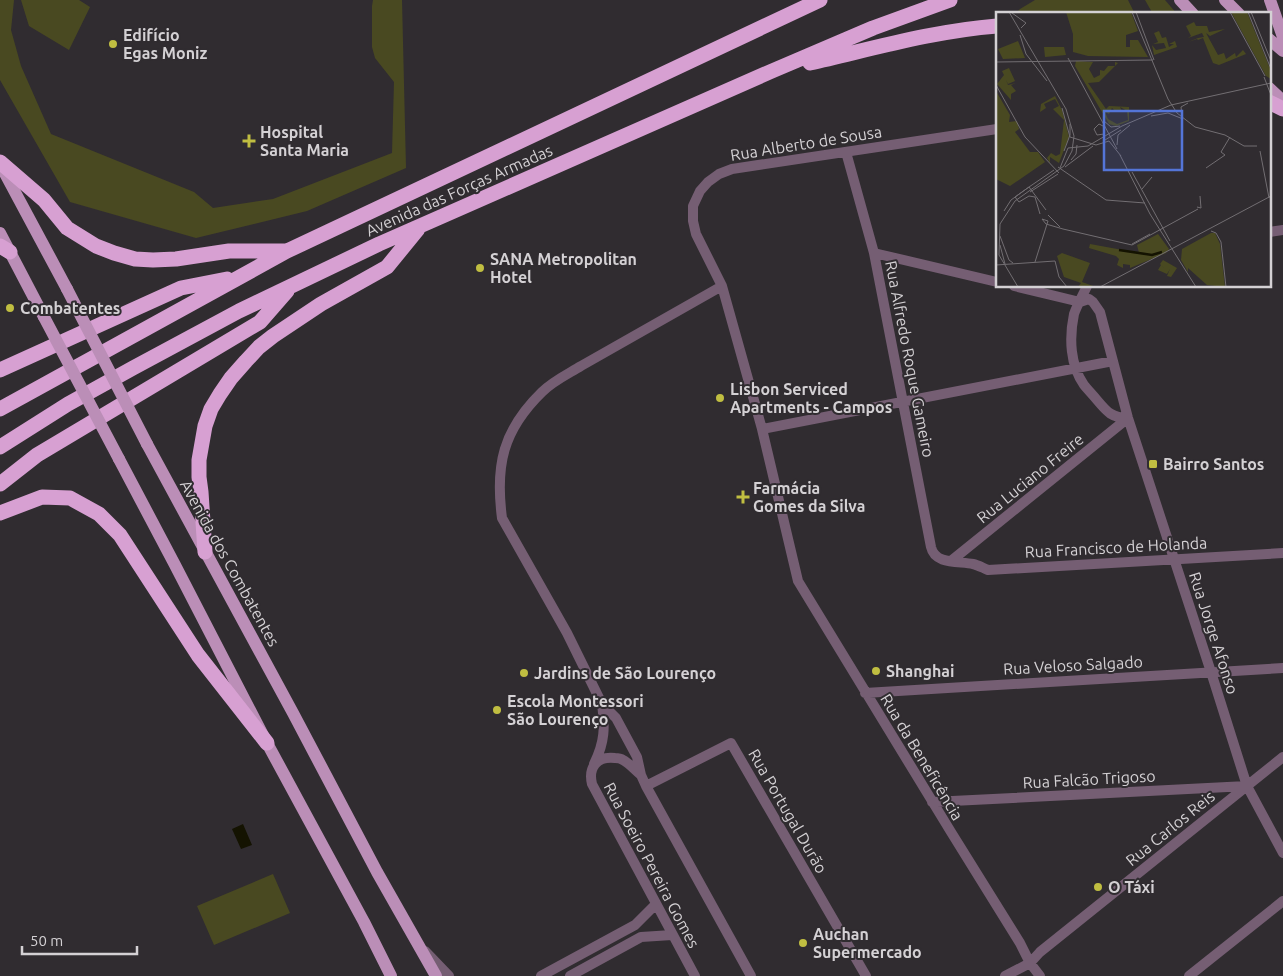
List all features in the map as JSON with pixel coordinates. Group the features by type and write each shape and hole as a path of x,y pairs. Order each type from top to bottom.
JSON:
{"highway":[{"path":"794,11 812,0"},
{"name":"Avenida das Forças Armadas","path":"0,409 287,251 820,0"},
{"name":"Avenida das Forças Armadas","path":"0,447 76,400 239,311 378,244 772,71 873,28 950,0"},
{"path":"772,71 931,35 996,26"},
{"path":"1270,102 1283,109"},
{"path":"0,163 44,200 67,228 96,246 114,253 134,259 153,260 176,259 229,251 287,251"},
{"path":"205,552 199,460 205,426 211,409 220,394 231,378 266,342 321,304 387,267 420,226"},
{"path":"0,370 182,288 241,276"},
{"path":"0,484 37,456 260,322 291,286"},
{"path":"0,513 42,497 70,498 99,514 120,535 198,655 267,744"}],"main road":[{"path":"1180,0 1191,12"},
{"path":"1225,0 1238,12"},
{"path":"1270,0 1283,37"},
{"path":"1270,40 1283,51"},
{"path":"1270,89 1283,101"},
{"name":"Avenida dos Combatentes","path":"0,163 147,444 377,872 436,976"},
{"path":"0,233 5,249 44,317 267,744 360,914 391,976"}],"street":[{"name":"Rua Alberto de Sousa","path":"722,286 696,234 693,221 693,206 700,192 708,182 719,174 732,169 996,129"},
{"name":"Rua Alfredo Roque Gameiro","path":"846,152 874,253 932,551 941,559 951,561"},
{"path":"1270,232 1283,230"},
{"path":"874,253 996,282"},
{"name":"Rua da Beneficência","path":"722,286 762,429 798,581 1040,976"},
{"name":"Rua Soeiro Pereira Gomes","path":"695,976 592,784 590,775 600,753 604,738 605,723 602,704 567,633 502,518 499,497 503,454 510,433 524,412 543,391 580,366 722,286"},
{"path":"1022,288 1080,302"},
{"path":"1086,288 1074,314 1071,338 1072,354 1076,368 1085,386 1106,410 1119,418 1128,418"},
{"name":"Rua Jorge Afonso","path":"1080,302 1089,299 1094,302 1100,312 1128,418 1212,672 1247,786 1283,853"},
{"path":"762,429 1113,361"},
{"name":"Rua Luciano Freire","path":"951,561 1128,418"},
{"name":"Rua Francisco de Holanda","path":"951,561 974,564 988,570 1283,553"},
{"name":"Rua Veloso Salgado","path":"865,693 1283,668"},
{"name":"Rua Soeiro Pereira Gomes","path":"602,704 616,718 637,757 641,775 646,786 751,976"},
{"name":"Rua Portugal Durão","path":"646,786 731,744 866,976"},
{"name":"Rua Carlos Reis","path":"1006,976 1030,962 1283,756"},
{"name":"Rua Soeiro Pereira Gomes","path":"593,767 600,760 609,757 622,759 641,775"},
{"name":"Rua Falcão Trigoso","path":"932,802 1247,786"},
{"path":"1189,976 1283,901"},
{"path":"541,976 636,925 656,904"},
{"path":"570,976 641,937 672,935"},
{"path":"418,944 449,976"}],"shaded area":[{"path":"0,0 14,0 11,30 21,66 51,134 194,192 213,208 273,199 392,153 394,82 375,58 372,47 372,6 373,0 402,0 406,168 307,211 196,238 70,202 0,80"},
{"path":"21,0 79,0 90,7 69,50 29,26"},
{"path":"1035,0 1128,0 1134,12 1017,12"},
{"path":"1145,0 1165,0 1175,12 1152,12"},
{"path":"243,824 252,845 241,849 232,829"},
{"path":"273,874 290,913 214,945 197,906"}],"place":[{"name":"Edifício Egas Moniz","path":"113,44"},
{"name":"Hospital Santa Maria","path":"249,141"},
{"name":"SANA Metropolitan Hotel","path":"480,268"},
{"name":"Combatentes","path":"10,308"},
{"name":"Lisbon Serviced Apartments - Campos","path":"720,398"},
{"name":"Bairro Santos","path":"1153,464"},
{"name":"Farmácia Gomes da Silva","path":"743,497"},
{"name":"Shanghai","path":"876,671"},
{"name":"Jardins de São Lourenço","path":"524,673"},
{"name":"Escola Montessori São Lourenço","path":"497,710"},
{"name":"O Táxi","path":"1098,887"},
{"name":"Auchan Supermercado","path":"803,943"}]}
